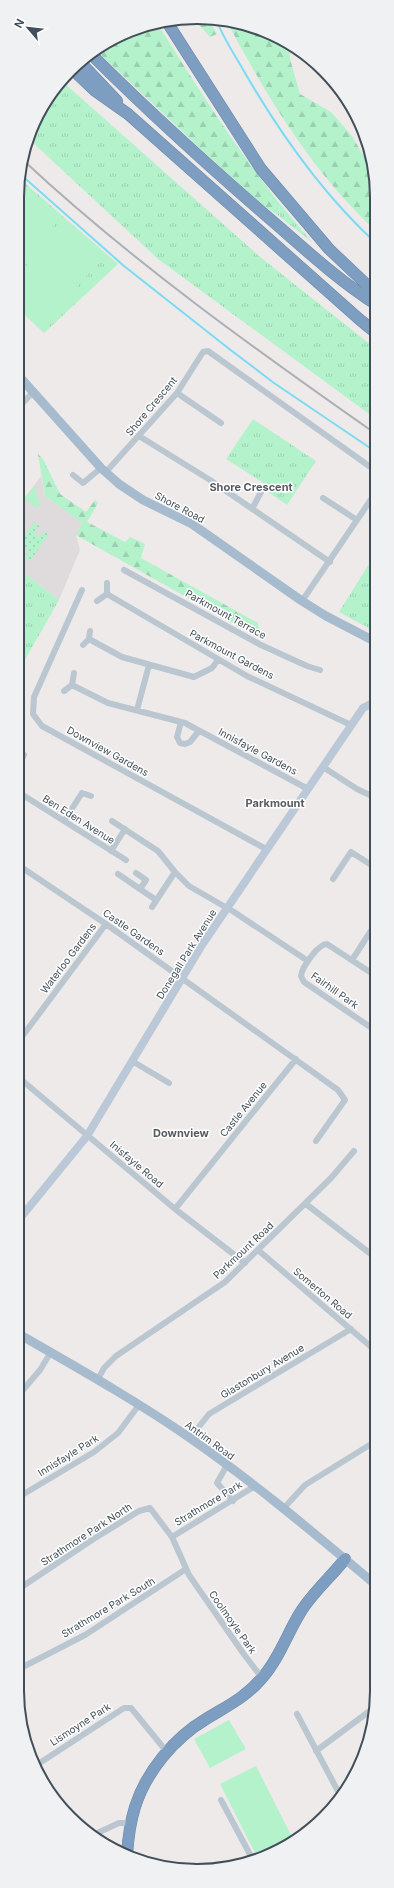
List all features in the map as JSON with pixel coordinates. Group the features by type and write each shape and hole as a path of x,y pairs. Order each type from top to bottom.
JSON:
{"highway":[{"path":"169,26 261,169 329,249 370,289"},
{"path":"95,58 166,126 250,202 370,300"},
{"path":"84,66 103,84 128,114"},
{"path":"77,73 94,90 128,114 370,328"},
{"path":"128,1849 130,1823 135,1806 143,1787 167,1752 185,1734 205,1719 229,1707 248,1692 262,1678 274,1662 300,1612 345,1559"}],"main road":[{"name":"Shore Road","path":"24,381 103,470 119,484 143,500 181,518 205,532 302,601 326,616 370,639"},
{"name":"Antrim Road","path":"24,1337 98,1379 190,1438 255,1486 370,1580"}],"street":[{"name":"Shore Crescent","path":"73,475 83,483 103,470 139,436 177,394 203,352 208,351 212,352 370,467"},
{"path":"24,402 34,391"},
{"path":"177,394 221,423"},
{"path":"139,436 252,508 330,562"},
{"path":"252,508 261,492"},
{"path":"323,498 357,520"},
{"path":"302,601 330,562 370,501"},
{"name":"Parkmount Terrace","path":"124,570 261,645 307,666 320,670"},
{"path":"97,601 107,594 107,583"},
{"name":"Downview Gardens","path":"82,590 34,697 33,714 42,726 266,849"},
{"name":"Parkmount Gardens","path":"107,594 218,660 351,725"},
{"path":"83,645 88,639 90,631"},
{"path":"88,639 122,658 194,677 212,668 218,660"},
{"path":"137,710 149,665"},
{"path":"64,691 72,685 74,673"},
{"name":"Innisfayle Gardens","path":"72,685 108,703 181,722 308,789"},
{"name":"Donegall Park Avenue","path":"24,1214 86,1136 182,978 227,908 351,725 363,708 370,704"},
{"path":"181,722 177,737 180,743 184,744 190,742 199,731"},
{"path":"323,767 357,789 370,795"},
{"path":"64,821 82,793 91,796"},
{"name":"Ben Eden Avenue","path":"24,796 126,860"},
{"name":"Fairhill Park","path":"112,821 158,851 189,886 227,908 308,962 302,972 304,982 370,1027"},
{"path":"111,851 125,829"},
{"path":"333,879 350,852 370,864"},
{"name":"Castle Gardens","path":"24,869 106,924 338,1090 344,1100 316,1141"},
{"path":"152,907 175,872"},
{"path":"136,873 146,880 140,889"},
{"path":"118,874 156,900"},
{"name":"Waterloo Gardens","path":"24,1034 106,924"},
{"path":"352,960 370,932"},
{"path":"308,962 320,946 327,944 370,972"},
{"name":"Castle Avenue","path":"175,1209 296,1059"},
{"path":"132,1061 169,1082"},
{"name":"Inisfayle Road","path":"24,1082 86,1136 175,1209 245,1263"},
{"name":"Parkmount Road","path":"98,1379 110,1361 215,1289 245,1263 306,1204 354,1151"},
{"path":"306,1204 370,1253"},
{"name":"Somerton Road","path":"258,1250 370,1346"},
{"name":"Glastonbury Avenue","path":"190,1438 209,1414 351,1329"},
{"path":"24,1389 40,1370 51,1352"},
{"name":"Innisfayle Park","path":"24,1494 94,1452 118,1433 139,1405"},
{"path":"283,1509 305,1485 370,1445"},
{"path":"227,1465 217,1483 233,1501"},
{"name":"Strathmore Park","path":"172,1537 233,1501 255,1486"},
{"name":"Strathmore Park","path":"146,1508 153,1509 172,1537 189,1576"},
{"name":"Strathmore Park North","path":"24,1585 92,1540 146,1508"},
{"name":"Strathmore Park South","path":"24,1666 85,1635 186,1569"},
{"name":"Coolmoyle Park","path":"189,1576 262,1678"},
{"name":"Lismoyne Park","path":"39,1762 124,1708 128,1707 131,1708 167,1752"},
{"path":"316,1751 369,1712"},
{"path":"297,1714 338,1791"},
{"path":"221,1800 251,1856"},
{"path":"98,1833 119,1823 130,1823"}],"shaded area":[{"path":"41,476 45,496 82,523 76,535 80,550 59,600 24,573 24,499"}],"green space":[{"path":"199,24 211,24 217,34 210,37"},
{"path":"230,27 263,37 290,51 290,59 300,94 331,112 352,136 367,163 370,186 370,225 354,209 311,159 275,105"},
{"path":"160,28 232,138 280,204 279,216 263,205 206,154 100,54 131,37"},
{"path":"66,85 259,256 370,344 370,415 158,259 33,142 47,110"},
{"path":"24,183 118,264 44,333 24,315"},
{"path":"24,186 61,217 24,260"},
{"path":"280,204 312,242 280,217"},
{"path":"62,223 102,257 45,325 24,307 24,269"},
{"path":"253,419 316,461 287,505 268,492 271,488 226,459"},
{"path":"38,454 43,459 60,494 86,512 95,500 98,503 87,522 125,542 130,537 145,544 141,558 258,623 261,639 76,535 82,523 45,496"},
{"path":"34,486 40,505 37,508 24,499"},
{"path":"34,522 40,526 34,533 40,537 45,531 49,534 30,561 25,557 29,550 25,547 24,548 24,535"},
{"path":"370,563 370,629 339,612"},
{"path":"24,573 59,600 24,661"},
{"path":"229,1720 246,1749 210,1768 194,1739"},
{"path":"256,1766 291,1836 255,1854 220,1784"}],"waterway":[{"path":"219,25 245,73 288,141 321,185 370,237"},
{"path":"25,178 124,266 228,348 274,383 370,448"}],"railway":[{"path":"27,164 106,233 195,303 285,370 370,430"}],"district":[{"name":"Shore Crescent","path":"251,487"},
{"name":"Parkmount","path":"275,803"},
{"name":"Downview","path":"181,1133"}]}
